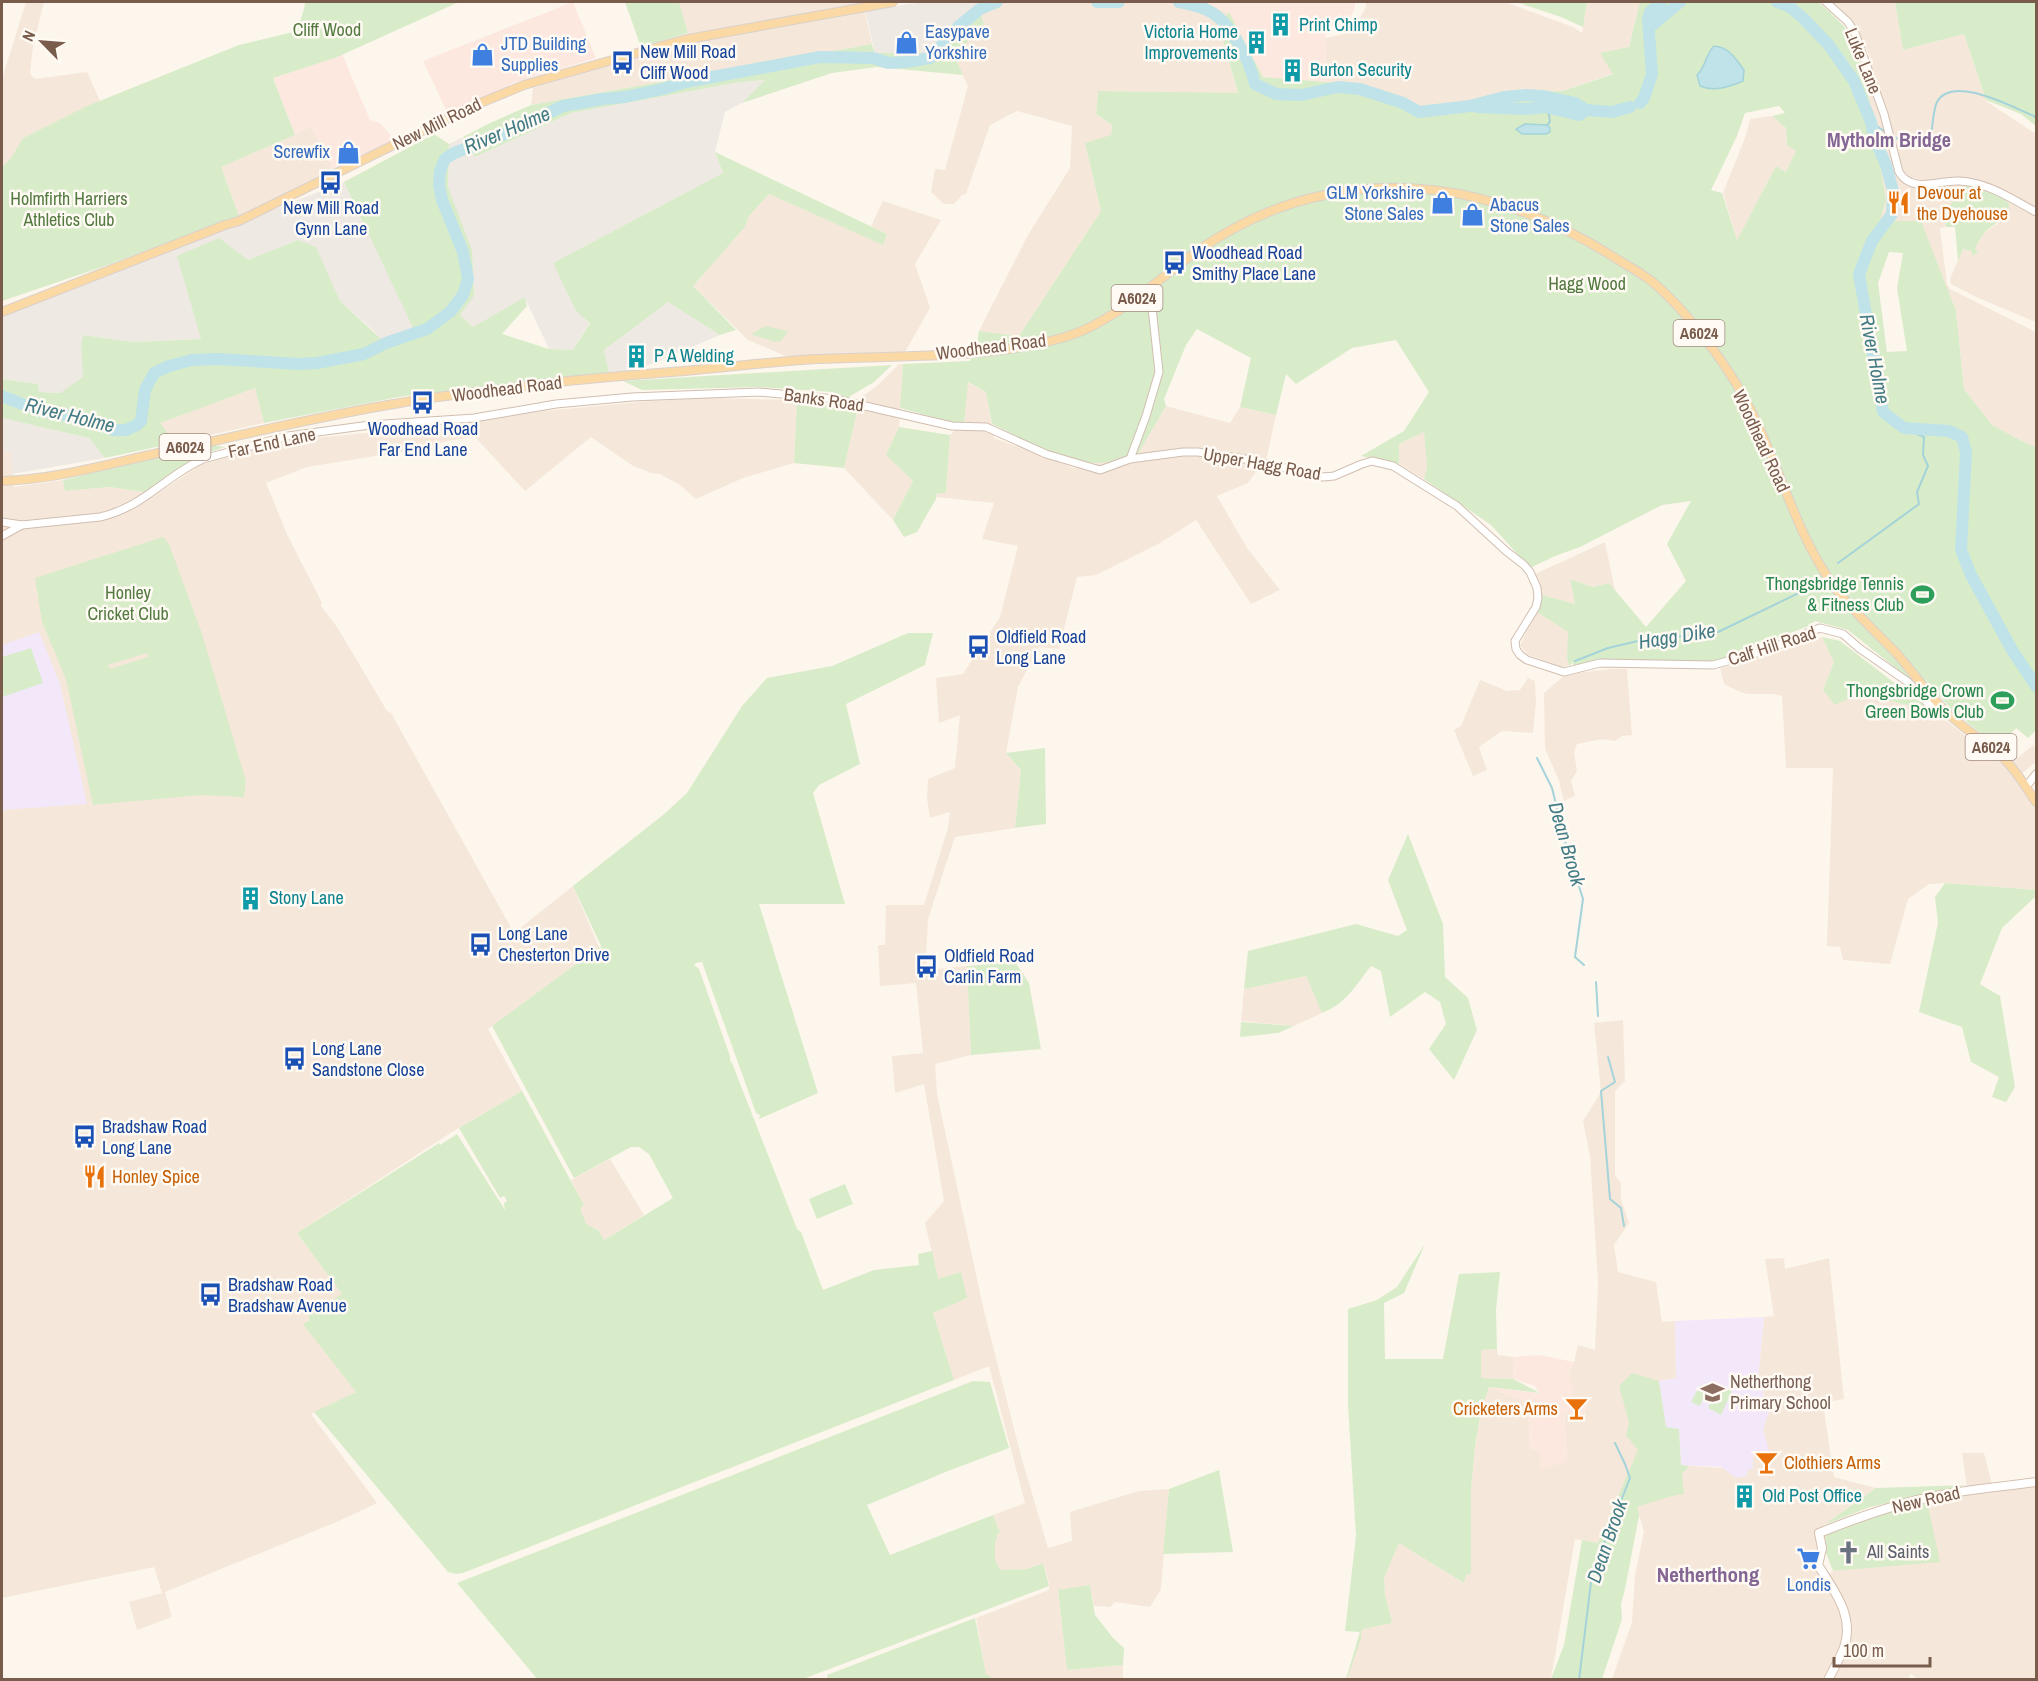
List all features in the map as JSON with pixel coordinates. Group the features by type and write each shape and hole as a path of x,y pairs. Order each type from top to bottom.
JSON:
{"main road":[{"name":"New Mill Road","path":"2,312 239,221 334,173 516,88 683,40 893,2"},
{"name":"Woodhead Road","path":"2,481 30,480 84,471 172,450 394,404 527,385 809,360 974,353 1027,347 1073,336 1113,314 1150,289 1191,256 1241,225 1286,206 1353,190 1436,190 1496,201 1553,223 1591,242 1651,280 1683,311 1744,397 1795,515 1830,580 1948,715"},
{"name":"A6024","path":"1948,715 2006,760 2037,802"},
{"name":"New Road","path":"1828,1680 1843,1652 1848,1630 1844,1610 1818,1565 1822,1548 1819,1533 1870,1513 1924,1499 2037,1482"}],"street":[{"name":"Luke Lane","path":"1826,2 1848,22 1855,33 1888,129 1899,172 1908,182 1919,185 1960,181 1976,183 1995,190 2037,212"},
{"path":"1130,459 1159,372 1150,289"},
{"name":"Banks Road","path":"538,407 632,397 759,392 835,399 952,426 986,427 1046,454 1100,470"},
{"name":"Far End Lane","path":"22,525 100,518 113,514 142,500 192,464 203,459 288,436 370,425 474,418 538,407"},
{"name":"Upper Hagg Road","path":"1100,470 1130,459 1183,452 1219,454 1323,477 1334,476 1362,464 1379,462 1393,466 1456,506 1530,572"},
{"path":"2,522 22,525"},
{"path":"2,536 22,525"},
{"name":"Calf Hill Road","path":"1530,572 1537,588 1538,598 1536,607 1515,641 1520,655 1539,665 1564,672 1600,663 1713,665 1764,651 1821,628 1843,634 1908,682 1936,712 1948,715"},
{"path":"2025,787 2037,774"}],"shaded area":[{"path":"26,2 44,2 33,46 30,74 35,79 87,72 100,101 23,138 11,158 2,166 2,79"},
{"path":"573,2 596,58 513,83 448,114 423,61"},
{"path":"679,2 874,2 863,4 872,44 531,105 533,88 690,42"},
{"path":"925,2 978,2 980,11 930,53 875,53 865,10"},
{"path":"978,2 1195,2 1229,12 1222,23 1222,37 1238,94 1098,91 1096,114 1112,125 1111,136 1085,143 1101,211 1019,336 979,331 1028,235 1070,168 1072,126 1017,111 990,125 966,194 954,204 944,204 931,192 935,169 945,170 968,86 953,56 984,24"},
{"path":"1195,2 1355,2 1355,7 1350,18 1338,25 1328,27 1325,38 1326,82 1263,77 1229,12"},
{"path":"1366,2 1505,2 1573,27 1582,33 1587,2 1640,2 1629,47 1614,73 1563,91 1525,92 1424,107 1380,90 1326,82 1325,38 1344,34 1357,24 1366,7"},
{"path":"1895,2 1903,50 1964,34 1986,101 2036,134 2036,208 2013,195 2007,201 2036,215 2036,322 1951,284 1950,279 1963,249 1971,251 1973,256 1983,234 2001,221 1943,214 1946,227 1940,228 1947,284 1950,289 2036,332 2036,447 1992,425 1964,389 1956,311 1880,221 1886,200 1863,66 1873,62 1855,26 1831,3"},
{"path":"342,54 370,120 380,123 390,135 397,138 333,169 311,126 295,135 273,78"},
{"path":"766,80 742,103 725,112 715,152 723,173 553,263 590,322 573,350 549,349 525,298 473,327 460,315 448,187 449,144 463,137 475,157 571,113 735,83"},
{"path":"1772,116 1786,128 1787,145 1797,151 1786,172 1776,166 1737,240 1723,193 1750,119"},
{"path":"311,126 333,169 239,216 221,167"},
{"path":"344,182 415,330 381,340 340,301 315,247 298,240 248,260 197,322 201,339 133,342 83,335 81,344 84,377 61,393 38,392 37,384 2,379 2,316"},
{"path":"769,194 882,244 887,234 871,226 883,201 941,220 915,264 930,308 905,352 790,358 748,340 693,286 745,227 749,216"},
{"path":"668,302 720,335 649,365 628,372 609,373 604,350"},
{"path":"899,364 903,364 899,427 886,455 913,481 893,520 844,468 858,400 878,385"},
{"path":"967,382 986,392 994,438 1074,468 1138,454 1166,406 1230,423 1240,407 1276,415 1267,456 1248,483 1217,496 1247,548 1280,590 1251,604 1196,520 1160,543 1096,575 1077,577 1059,649 1039,647 1018,687 1006,753 1021,770 1015,828 955,837 928,919 927,970 967,966 971,1055 935,1064 937,1094 984,1311 1020,1452 1048,1548 1072,1541 1070,1512 1139,1491 1169,1489 1161,1589 1150,1607 1115,1602 1110,1607 1094,1606 1090,1585 1058,1591 1067,1670 1123,1665 1123,1679 994,1680 986,1675 976,1618 1049,1590 1049,1583 1043,1563 1027,1569 1000,1570 995,1559 995,1541 999,1533 993,1515 1025,1503 989,1366 954,1380 933,1313 967,1298 938,1279 925,1223 944,1201 924,1084 895,1093 892,1056 923,1053 916,983 880,986 878,945 885,945 886,905 924,905 948,828 950,812 930,818 927,798 928,779 955,768 960,715 939,723 936,678 963,674 1000,617 1018,546 982,539 994,503 937,497 937,493 946,493 950,435 964,422"},
{"path":"255,388 264,423 175,443 159,423"},
{"path":"709,398 797,400 794,463 743,478 696,499 680,485 660,474 633,466 591,437 525,491 475,437 307,467 266,483 287,534 322,603 321,606 337,627 387,711 391,713 514,933 573,886 599,947 488,1029 522,1091 455,1130 297,1233 343,1295 308,1316 310,1320 304,1324 356,1392 311,1414 377,1503 339,1521 165,1592 172,1617 137,1630 129,1602 162,1593 154,1567 2,1598 2,451 11,452 14,487 63,480 65,491 110,487 144,492 153,497 201,464 260,447 315,438 456,424 532,412"},
{"path":"2,418 89,438 105,458 12,474 11,452 2,451"},
{"path":"1424,432 1427,467 1424,479 1399,464 1399,444"},
{"path":"1605,542 1615,590 1609,583 1593,587 1570,579 1575,604 1542,595 1535,574"},
{"path":"1537,612 1569,632 1567,657 1569,666 1562,667 1527,654 1520,645"},
{"path":"39,632 60,684 87,804 2,810 2,645"},
{"path":"1822,637 1834,662 1823,690 1859,694 1934,711 2003,765 2014,761 2033,745 2036,749 2036,762 2015,779 2036,809 2036,890 1945,883 1929,884 1908,899 1890,964 1843,960 1840,947 1827,946 1833,768 1786,768 1782,696 1747,694 1738,691 1724,684 1720,668 1744,663"},
{"path":"1627,669 1632,735 1622,736 1615,741 1602,739 1577,744 1574,752 1577,771 1571,781 1575,796 1564,801 1559,781 1545,748 1544,693 1566,674"},
{"path":"1528,678 1535,681 1536,703 1533,733 1502,731 1479,747 1487,770 1473,776 1454,730 1461,726 1480,680 1507,691 1520,690"},
{"path":"1306,976 1322,1013 1294,1026 1241,1021 1244,989"},
{"path":"1623,1020 1625,1081 1615,1091 1615,1175 1621,1183 1621,1199 1629,1223 1614,1245 1618,1272 1656,1282 1662,1322 1675,1321 1676,1378 1660,1381 1681,1465 1747,1470 1767,1416 1763,1403 1764,1379 1758,1378 1764,1317 1774,1316 1765,1259 1784,1258 1785,1269 1829,1258 1844,1399 1823,1403 1834,1477 1876,1488 1824,1525 1814,1566 1824,1578 1833,1571 1881,1566 1927,1501 1968,1495 1962,1453 1984,1453 1994,1492 2036,1486 2036,1679 1921,1680 1910,1674 1909,1680 1612,1679 1632,1622 1635,1575 1644,1532 1639,1515 1634,1465 1598,1543 1575,1539 1551,1679 1347,1680 1360,1631 1392,1623 1385,1594 1384,1578 1399,1543 1464,1583 1466,1575 1471,1573 1471,1490 1475,1446 1481,1411 1489,1387 1528,1402 1530,1450 1540,1449 1567,1462 1564,1412 1587,1403 1572,1399 1568,1377 1578,1345 1595,1350 1598,1282 1590,1156 1583,1121 1601,1092 1594,1023"},
{"path":"610,1159 644,1215 604,1240 598,1230 586,1224 580,1211 584,1205 571,1180"},
{"name":"Netherthong Primary School","path":"1764,1317 1758,1378 1764,1378 1763,1403 1772,1405 1763,1429 1770,1455 1753,1455 1753,1469 1747,1470 1747,1476 1736,1478 1721,1467 1681,1465 1679,1429 1666,1428 1659,1381 1676,1378 1675,1321"},
{"path":"1497,1349 1498,1355 1514,1357 1513,1379 1481,1378 1481,1350"},
{"path":"1539,1355 1574,1362 1568,1377 1574,1391 1572,1398 1588,1403 1581,1418 1564,1412 1567,1462 1541,1469 1540,1449 1530,1450 1528,1402 1489,1387 1539,1393 1535,1386 1513,1379 1514,1357"}],"green space":[{"name":"Holmfirth Harriers Athletics Club","path":"305,2 459,2 335,58 273,78 295,135 221,167 239,216 2,301 2,167 11,158 23,138 87,106 239,45 297,31"},
{"path":"625,2 679,2 688,33 641,47"},
{"path":"1516,2 1587,2 1583,27 1561,17"},
{"name":"Hagg Wood","path":"1640,2 1819,2 1844,26 1863,66 1886,200 1880,221 1921,221 1956,311 1964,389 1992,425 2036,447 2036,677 2020,658 1964,552 1968,575 2028,682 2036,692 2036,730 2028,738 2016,728 1998,747 1953,711 1925,680 1917,685 1848,630 1815,621 1809,626 1710,663 1601,659 1573,666 1573,662 1569,666 1568,632 1537,612 1542,595 1575,604 1570,579 1593,587 1609,583 1646,627 1686,581 1667,544 1691,501 1662,505 1580,547 1530,568 1491,525 1424,479 1427,467 1424,432 1399,444 1399,464 1361,456 1404,431 1429,392 1396,340 1352,348 1296,384 1286,374 1276,415 1240,407 1251,358 1197,329 1186,345 1164,399 1166,406 1138,454 1102,463 1083,462 1056,455 992,424 986,392 968,382 964,423 951,422 900,408 903,364 970,361 976,348 979,331 1019,336 1101,211 1085,143 1111,135 1112,125 1096,114 1098,91 1238,93 1222,37 1215,29 1229,12 1263,77 1326,82 1380,90 1424,107 1525,92 1563,91 1613,74 1600,53 1629,47","holes":["1779,106 1785,113 1772,116 1786,128 1787,145 1796,151 1786,172 1776,166 1737,240 1722,193 1711,190 1737,136 1745,113","1889,252 1903,253 1897,288 1907,351 1887,352 1878,283"]},
{"path":"1895,2 2036,2 2036,126 2021,114 1986,100 1964,34 1903,50"},
{"path":"980,11 984,24 954,56 963,75 877,67 832,73 742,103 765,80 735,83 571,113 475,157 463,137 531,105 872,44 875,53 930,53"},
{"path":"434,134 449,144 448,187 472,250 474,296 460,315 473,327 525,297 527,306 502,334 549,349 573,350 590,323 576,311 553,263 723,173 715,152 887,234 883,245 769,194 749,216 745,227 693,286 736,330 720,335 668,302 604,350 609,373 404,396 264,423 255,388 160,423 175,443 105,458 89,438 2,418 2,379 38,384 39,392 60,393 83,377 81,344 83,335 133,342 201,339 177,256 219,238 248,260 298,240 316,247 340,301 381,339 414,330 344,182"},
{"path":"1966,185 1998,195 2009,204 2002,219 1981,238 1975,249 1978,251 1973,256 1971,251 1963,249 1958,261 1955,227 1946,227 1943,214"},
{"path":"766,326 788,331 781,341 775,342 751,334"},
{"path":"892,365 874,382 847,398 832,392 758,387 642,390 623,381"},
{"path":"797,400 857,412 844,468 794,463"},
{"path":"899,427 950,435 946,493 937,493 936,499 917,532 904,537 893,520 913,481 886,455"},
{"path":"213,445 225,447 195,457 164,481 144,492 110,487 65,491 63,480"},
{"name":"Honley Cricket Club","path":"163,537 169,544 202,634 246,781 244,797 201,795 93,805 66,679 42,622 35,578","holes":["147,653 148,657 110,669 108,665"]},
{"path":"908,633 933,633 925,665 846,704 860,764 819,785 813,793 845,904 759,904 818,1093 759,1119 760,1115 756,1113 702,962 694,965 699,969 730,1061 823,1290 874,1270 919,1265 918,1254 932,1251 938,1279 961,1272 967,1298 933,1313 954,1380 463,1573 448,1572 314,1412 356,1392 303,1324 310,1320 308,1316 342,1294 297,1233 439,1143 440,1145 457,1134 505,1210 504,1203 507,1201 504,1196 500,1198 459,1128 522,1091 584,1205 580,1208 586,1224 598,1230 604,1240 673,1198 649,1154 639,1147 631,1147 574,1178 492,1026 599,947 602,948 573,886 663,815 687,793 742,706 767,678 832,666"},
{"path":"1822,637 1840,641 1934,711 1859,694 1835,705 1823,690 1834,662"},
{"path":"31,648 43,683 2,697 2,657"},
{"path":"1045,748 1046,824 1015,828 1021,770 1006,753"},
{"path":"1408,834 1443,924 1445,977 1468,998 1477,1030 1454,1080 1429,1049 1446,1024 1440,1002 1425,992 1390,1017 1381,971 1371,966 1344,999 1322,1013 1306,976 1244,989 1248,951 1356,924 1398,936 1407,930 1388,880"},
{"path":"1945,883 2036,890 2036,896 2002,928 1980,984 2000,996 2015,1087 2006,1102 1992,1097 1999,1077 1971,1062 1962,1027 1919,1012 1938,923 1935,897"},
{"path":"1015,962 1029,983 1041,1049 971,1055 967,966"},
{"path":"1241,1022 1294,1026 1278,1033 1240,1037"},
{"path":"845,1184 853,1204 817,1219 809,1199"},
{"path":"1425,1244 1404,1293 1384,1303 1385,1359 1443,1359 1459,1274 1500,1272 1496,1310 1497,1349 1481,1350 1481,1378 1513,1379 1540,1393 1489,1387 1481,1411 1475,1446 1471,1490 1471,1574 1466,1575 1464,1583 1399,1543 1384,1578 1385,1594 1392,1623 1361,1631 1361,1639 1346,1679 1360,1632 1345,1631 1356,1536 1348,1405 1348,1309 1377,1300 1397,1287"},
{"path":"1632,1373 1659,1381 1666,1427 1679,1429 1681,1465 1689,1466 1682,1474 1684,1494 1638,1506 1639,1516 1621,1604 1622,1619 1602,1679 1551,1679 1564,1645 1582,1540 1598,1543 1638,1450 1626,1435 1629,1422 1619,1386"},
{"path":"973,1381 990,1382 1009,1448 867,1505 890,1555 993,1515 1000,1533 997,1534 995,1541 995,1559 1000,1570 1027,1569 1043,1563 1049,1586 803,1679 538,1680 457,1583"},
{"path":"1700,1385 1708,1389 1700,1406 1691,1402"},
{"path":"1719,1385 1732,1391 1721,1415 1708,1408"},
{"path":"1219,1470 1233,1552 1163,1554 1169,1489"},
{"path":"1967,1485 1870,1507 1824,1525 1876,1488"},
{"path":"1927,1501 1940,1562 1833,1571 1826,1553 1825,1534 1873,1516"},
{"path":"1090,1585 1095,1615 1124,1648 1123,1665 1067,1670 1058,1590"},
{"path":"975,1618 986,1674 994,1679 828,1680 827,1675"}],"water":[{"path":"1714,46 1728,51 1735,58 1744,70 1743,81 1716,89 1700,86 1697,75"},
{"path":"1525,124 1547,125 1550,132 1522,134 1516,129"}],"waterway":[{"name":"River Holme","path":"2,396 40,411 78,417 114,430 126,430 141,421 145,390 154,373 169,366 192,360 218,359 317,363 364,354 386,343 427,329 450,312 463,295 468,279 463,252 442,200 439,185 440,171 445,159 454,153 498,137 563,106 625,97 686,82 820,57 873,58 888,63 930,58 958,27 980,9 997,2"},
{"name":"River Holme","path":"1097,2 1119,2"},
{"name":"River Holme","path":"1179,2 1203,8 1218,17 1239,44 1255,84 1276,94 1301,95 1338,87 1360,89 1403,103 1419,112 1470,106 1504,97 1527,95 1575,103 1586,110 1612,112 1630,107"},
{"name":"River Holme","path":"1640,103 1652,74 1648,19 1650,12 1661,2"},
{"name":"River Holme","path":"1650,27 1680,2"},
{"name":"River Holme","path":"1777,2 1790,7 1803,18 1828,44 1854,81 1871,122 1893,191 1892,214 1872,241 1859,274 1883,412 1904,428 1949,431 1962,437 1966,452 1961,550 1971,575 2012,650 2036,686"},
{"path":"1893,136 1914,146 1928,144 1931,139 1937,102 1945,94 1956,91 1985,96 2036,117"},
{"name":"River Holme","path":"1477,107 1525,109 1546,107 1579,115 1586,110"},
{"path":"1547,125 1550,122 1548,108"},
{"path":"1871,122 1888,134"},
{"name":"Hagg Dike","path":"1838,563 1919,504 1917,492 1928,466 1923,455 1924,437 1904,428"},
{"name":"Hagg Dike","path":"1575,661 1608,648 1638,641 1718,632 1809,588"},
{"name":"Dean Brook","path":"1537,758 1552,788 1566,845 1583,899 1575,957 1584,965"},
{"name":"Dean Brook","path":"1596,982 1598,1016"},
{"name":"Dean Brook","path":"1608,1057 1615,1082 1601,1091 1610,1199 1621,1208 1624,1226"},
{"name":"Dean Brook","path":"1579,1680 1592,1574 1630,1478 1615,1443"}],"place":[{"name":"Print Chimp","path":"1281,25"},
{"name":"Easypave Yorkshire","path":"907,42"},
{"name":"Victoria Home Improvements","path":"1256,42"},
{"name":"JTD Building Supplies","path":"483,54"},
{"name":"New Mill Road Cliff Wood","path":"622,62"},
{"name":"Burton Security","path":"1292,70"},
{"name":"Screwfix","path":"348,152"},
{"name":"New Mill Road Gynn Lane","path":"331,182"},
{"name":"GLM Yorkshire Stone Sales","path":"1442,203"},
{"name":"Devour at the Dyehouse","path":"1899,203"},
{"name":"Abacus Stone Sales","path":"1472,215"},
{"name":"Woodhead Road Smithy Place Lane","path":"1174,263"},
{"name":"P A Welding","path":"636,356"},
{"name":"Woodhead Road Far End Lane","path":"423,403"},
{"name":"Thongsbridge Tennis & Fitness Club","path":"1922,594"},
{"name":"Oldfield Road Long Lane","path":"978,647"},
{"name":"Thongsbridge Crown Green Bowls Club","path":"2002,701"},
{"name":"Stony Lane","path":"251,898"},
{"name":"Long Lane Chesterton Drive","path":"480,944"},
{"name":"Oldfield Road Carlin Farm","path":"926,966"},
{"name":"Long Lane Sandstone Close","path":"294,1059"},
{"name":"Bradshaw Road Long Lane","path":"84,1137"},
{"name":"Honley Spice","path":"94,1177"},
{"name":"Bradshaw Road Bradshaw Avenue","path":"210,1295"},
{"name":"Netherthong Primary School","path":"1712,1392"},
{"name":"Cricketers Arms","path":"1576,1409"},
{"name":"Clothiers Arms","path":"1766,1463"},
{"name":"Old Post Office","path":"1744,1496"},
{"name":"All Saints","path":"1849,1552"},
{"name":"Londis","path":"1809,1559"}],"district":[{"name":"Mytholm Bridge","path":"1889,140"},
{"name":"Netherthong","path":"1708,1575"}],"park label":[{"name":"Cliff Wood","path":"327,30"}]}
